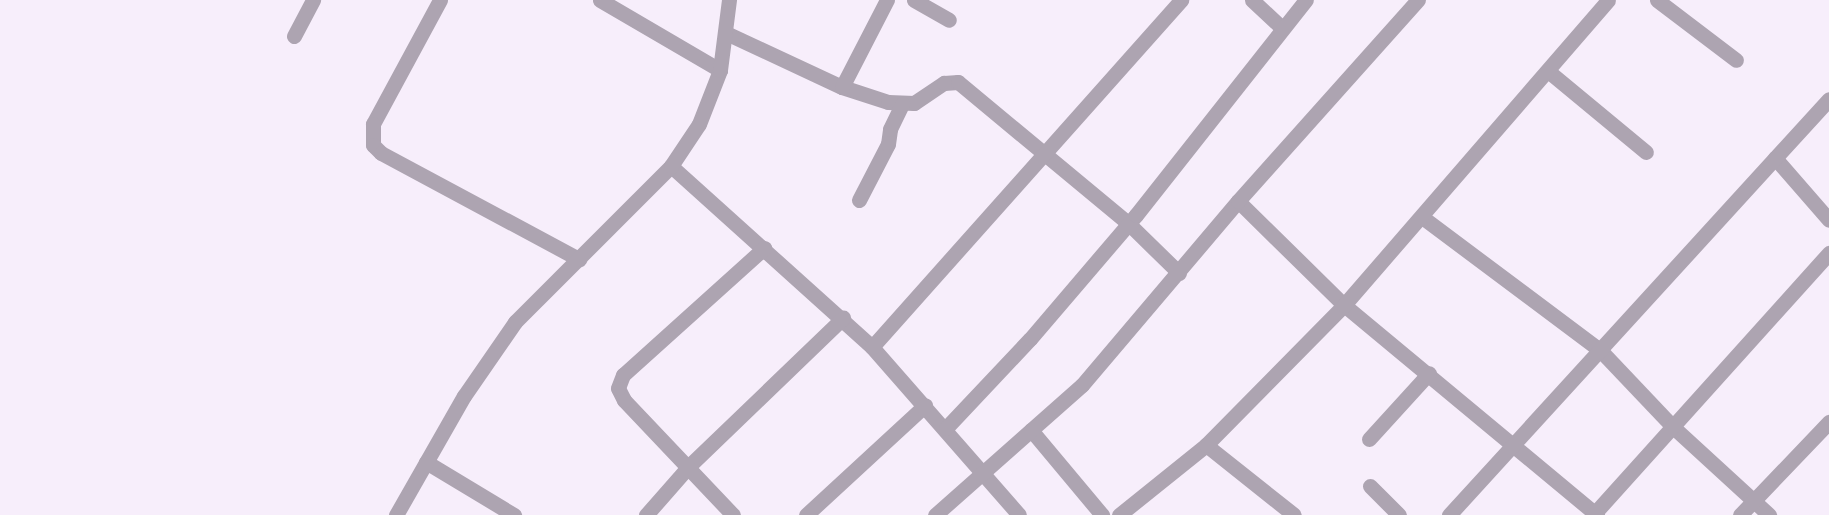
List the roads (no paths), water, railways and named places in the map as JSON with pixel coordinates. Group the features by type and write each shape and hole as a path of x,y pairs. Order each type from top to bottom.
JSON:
{"street":[{"path":"294,36 313,0"},
{"path":"440,0 373,124 373,145 381,153 579,259"},
{"path":"600,0 720,70"},
{"path":"396,515 464,396 504,336 671,166 699,124 720,70 729,0"},
{"path":"842,87 887,0"},
{"path":"914,0 949,20"},
{"path":"872,347 1047,155 1181,0"},
{"path":"1252,0 1282,28"},
{"path":"946,428 1030,339 1129,224 1306,0"},
{"path":"935,515 1082,385 1238,201 1418,0"},
{"path":"1119,515 1206,445 1344,305 1608,0"},
{"path":"1657,0 1736,60"},
{"path":"726,33 842,87 902,104 914,103 944,83 958,82 1129,224 1179,273"},
{"path":"1548,70 1646,152"},
{"path":"1449,515 1829,99"},
{"path":"859,200 888,144 890,129 902,104"},
{"path":"1775,158 1829,220"},
{"path":"671,166 843,318 872,347 946,428 1018,515"},
{"path":"1238,201 1344,305 1429,373 1595,514 1829,253"},
{"path":"1422,216 1600,350 1672,426 1769,515"},
{"path":"733,515 624,400 619,382 764,248"},
{"path":"646,515 689,466 843,318"},
{"path":"1369,439 1429,373"},
{"path":"806,515 925,405"},
{"path":"1740,515 1829,422"},
{"path":"1031,430 1102,515"},
{"path":"1206,445 1294,515"},
{"path":"426,462 514,515"},
{"path":"1370,486 1399,515"}]}
